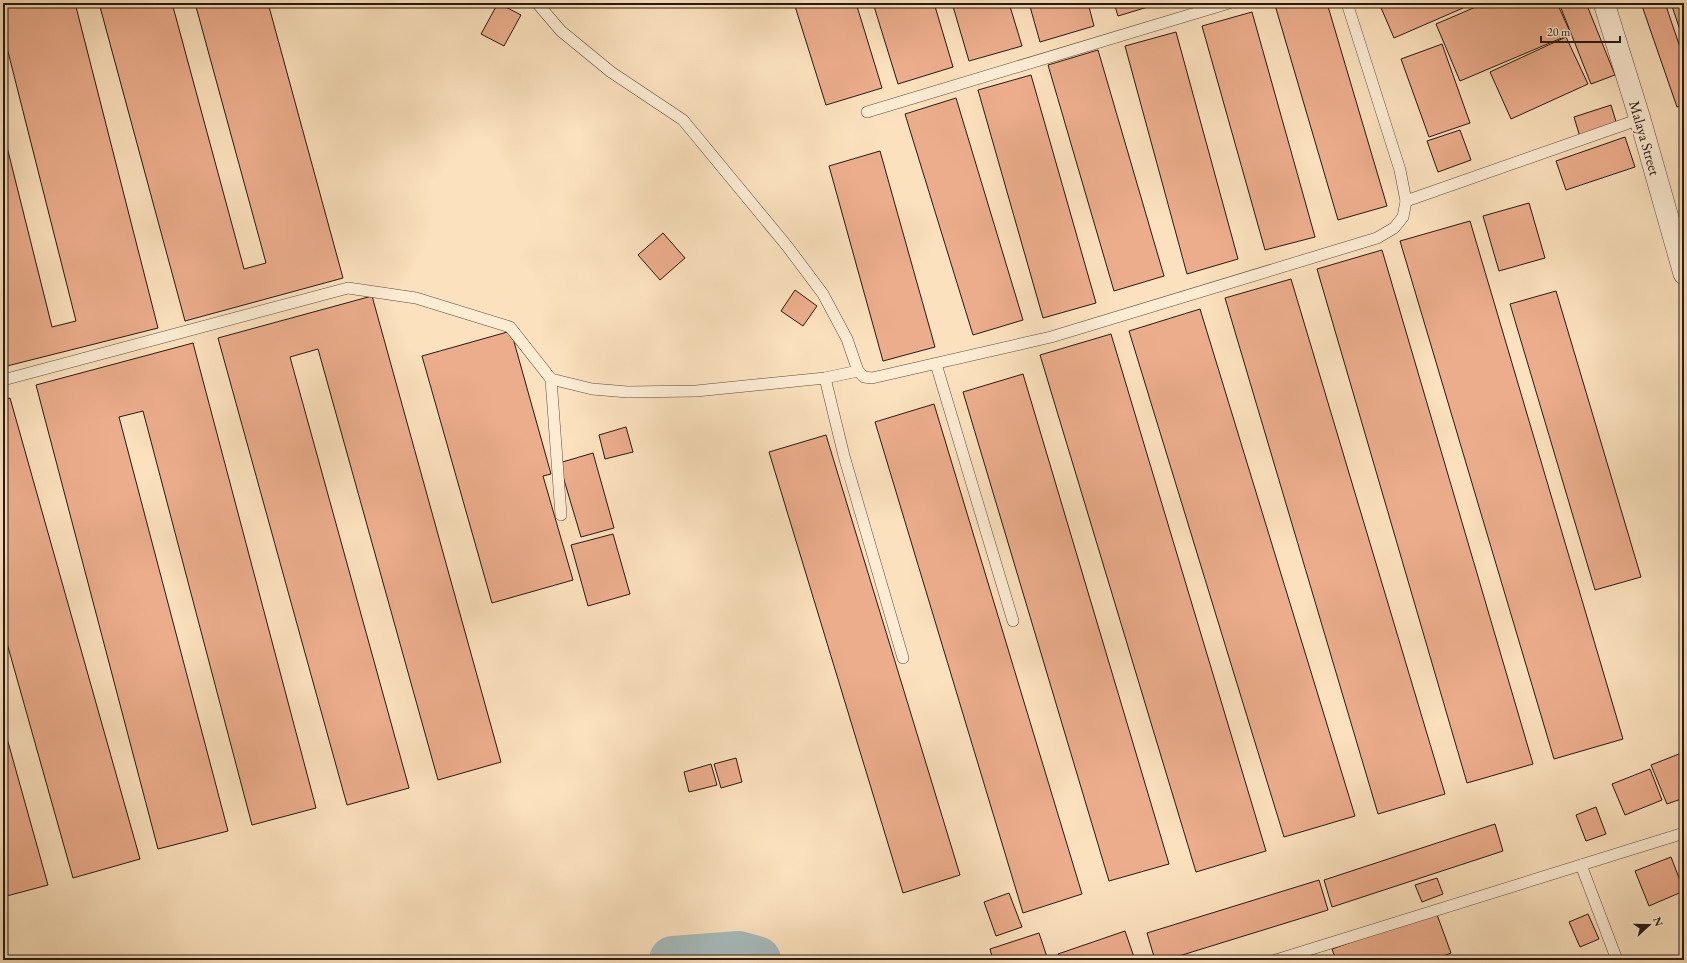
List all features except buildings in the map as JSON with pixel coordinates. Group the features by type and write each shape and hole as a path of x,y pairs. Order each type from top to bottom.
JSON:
{"street":[{"name":"Malaya Street","path":"1604,3 1640,119 1684,274"}],"lane":[{"path":"537,3 560,31 605,67 683,120 787,246 823,294 847,339 858,371 864,376 872,378 1051,337 1377,238 1394,228 1403,217 1406,201 1400,170 1347,3"},
{"path":"867,112 1229,3"},
{"path":"1406,201 1640,119"},
{"path":"3,380 348,288 416,298 510,327 551,379 561,515"},
{"path":"936,364 1013,621"},
{"path":"551,379 592,389 628,392 696,391 826,378 858,371"},
{"path":"826,378 844,456 903,658"},
{"path":"1276,960 1684,833"},
{"path":"1581,865 1617,960"}],"waterway":[{"path":"673,960 739,955 757,960"}]}
